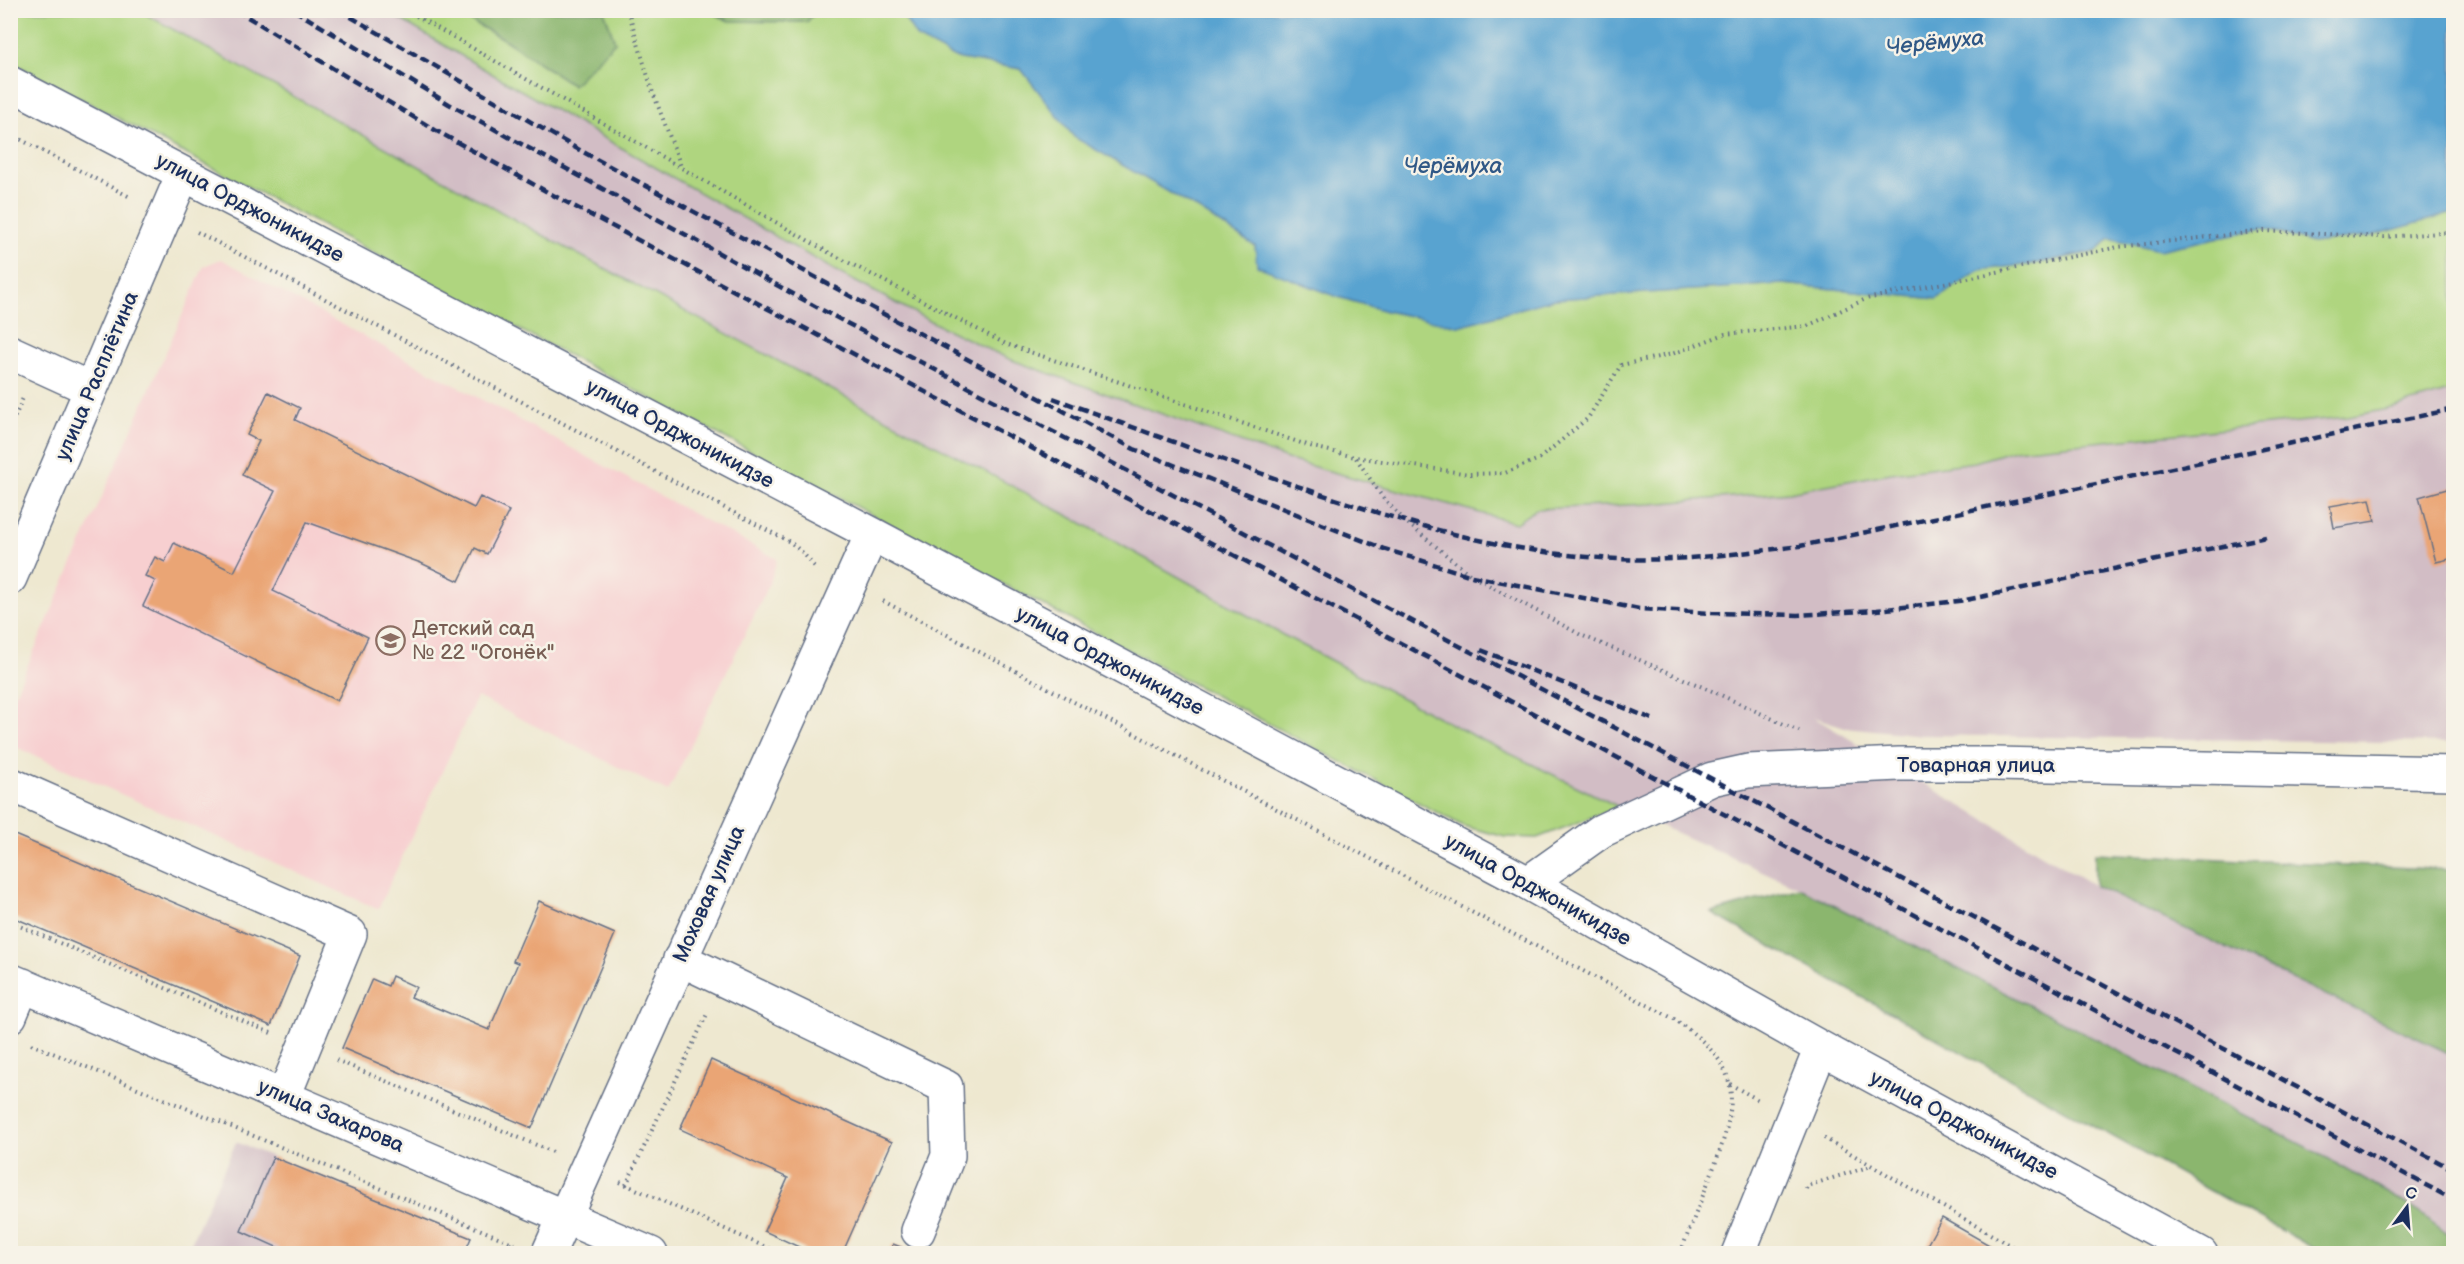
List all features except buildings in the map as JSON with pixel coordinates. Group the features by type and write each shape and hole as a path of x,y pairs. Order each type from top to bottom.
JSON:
{"street":[{"name":"улица Орджоникидзе","path":"10,83 872,534 1528,883 1821,1048 2201,1254"},
{"name":"улица Расплётина","path":"10,578 183,174"},
{"path":"10,352 92,389"},
{"name":"Моховая улица","path":"533,1250 564,1215 587,1167 872,534"},
{"name":"Товарная улица","path":"1528,883 1602,831 1712,779 1748,771 1899,764 1996,764 2454,773"},
{"path":"10,784 350,934 284,1096"},
{"path":"680,959 946,1087 948,1156 918,1231"},
{"path":"16,1028 17,983"},
{"name":"улица Захарова","path":"17,983 651,1254"},
{"path":"1738,1254 1821,1048"}],"path":[{"path":"406,10 828,252 1006,344 1314,447 1355,457 1469,474 1505,473 1539,459 1588,418 1621,365 1672,354 1725,334 1808,326 1866,299 2118,247 2264,231 2384,237 2454,232"},
{"path":"628,10 652,90 683,170"},
{"path":"10,134 789,542 815,566 1674,1018 1699,1036 1713,1052 1723,1067 1732,1098 1732,1113 1726,1134 1680,1254"},
{"path":"1355,457 1390,506 1472,576 1581,635 1712,691 1804,734"},
{"path":"815,566 817,572"},
{"path":"10,922 587,1167 781,1254"},
{"path":"626,1185 723,981"},
{"path":"16,1028 533,1250"},
{"path":"1729,1083 2025,1254"},
{"path":"1803,1196 1807,1186 1872,1166"},
{"path":"505,1254 510,1242"}],"shaded area":[{"path":"140,11 386,11 843,275 1009,359 1293,461 1367,481 1536,509 1651,504 1789,492 1891,473 1975,462 2014,450 2348,417 2392,408 2453,390 2453,743 1922,735 1845,727 1813,717 2095,886 2453,1055 2453,1238 2407,1204 2314,1151 1800,888 1619,807 1472,735 1281,634 1080,522 557,243"},
{"name":"Детский сад № 22 \"Огонёк\"","path":"221,259 777,559 770,583 668,792 477,697 378,909 11,745 11,703 204,266"},
{"path":"236,1142 471,1238 464,1253 186,1254"}],"green space":[{"path":"816,10 807,22 729,21 709,11"},
{"path":"10,11 140,11 557,243 1080,522 1281,634 1472,735 1619,807 1537,838 1505,837 1463,826 11,62"},
{"path":"386,11 453,11 505,40 615,42 604,11 709,11 729,21 807,22 816,11 900,11 917,38 955,58 1021,69 1074,137 1196,208 1255,246 1258,266 1338,297 1386,311 1459,326 1554,299 1783,284 1937,299 1979,270 2033,264 2096,252 2110,238 2159,250 2263,228 2312,243 2371,236 2453,213 2453,390 2392,408 2348,417 2014,450 1975,462 1891,473 1789,492 1651,504 1536,509 1516,523 1293,461 1009,359 843,275"},
{"path":"453,11 604,11 615,42 573,85 505,40"},
{"path":"2095,853 2453,870 2453,1055 2095,886"},
{"path":"1800,888 2314,1151 2407,1204 2453,1238 2453,1253 2322,1253 1711,913"}],"water":[{"name":"Черёмуха","path":"900,11 2453,11 2453,213 2371,236 2312,243 2263,228 2159,250 2110,238 2096,251 2033,264 1979,270 1937,299 1783,284 1554,299 1459,326 1386,311 1338,297 1257,266 1255,246 1196,208 1074,137 1021,69 955,58 917,38"}],"railway":[{"path":"236,10 435,130 551,194 2454,1200"},
{"path":"294,10 449,104 822,310 2454,1170"},
{"path":"339,10 574,147 1134,449 1384,549 1472,576 1639,609 1798,615 1877,610 1966,600 2266,537"},
{"path":"1053,398 1394,518 1482,541 1527,549 1573,556 1642,560 1710,556 1800,546 2454,409"},
{"path":"1481,650 1652,719"}],"place":[{"name":"Детский сад № 22 \"Огонёк\"","path":"391,640"}]}
